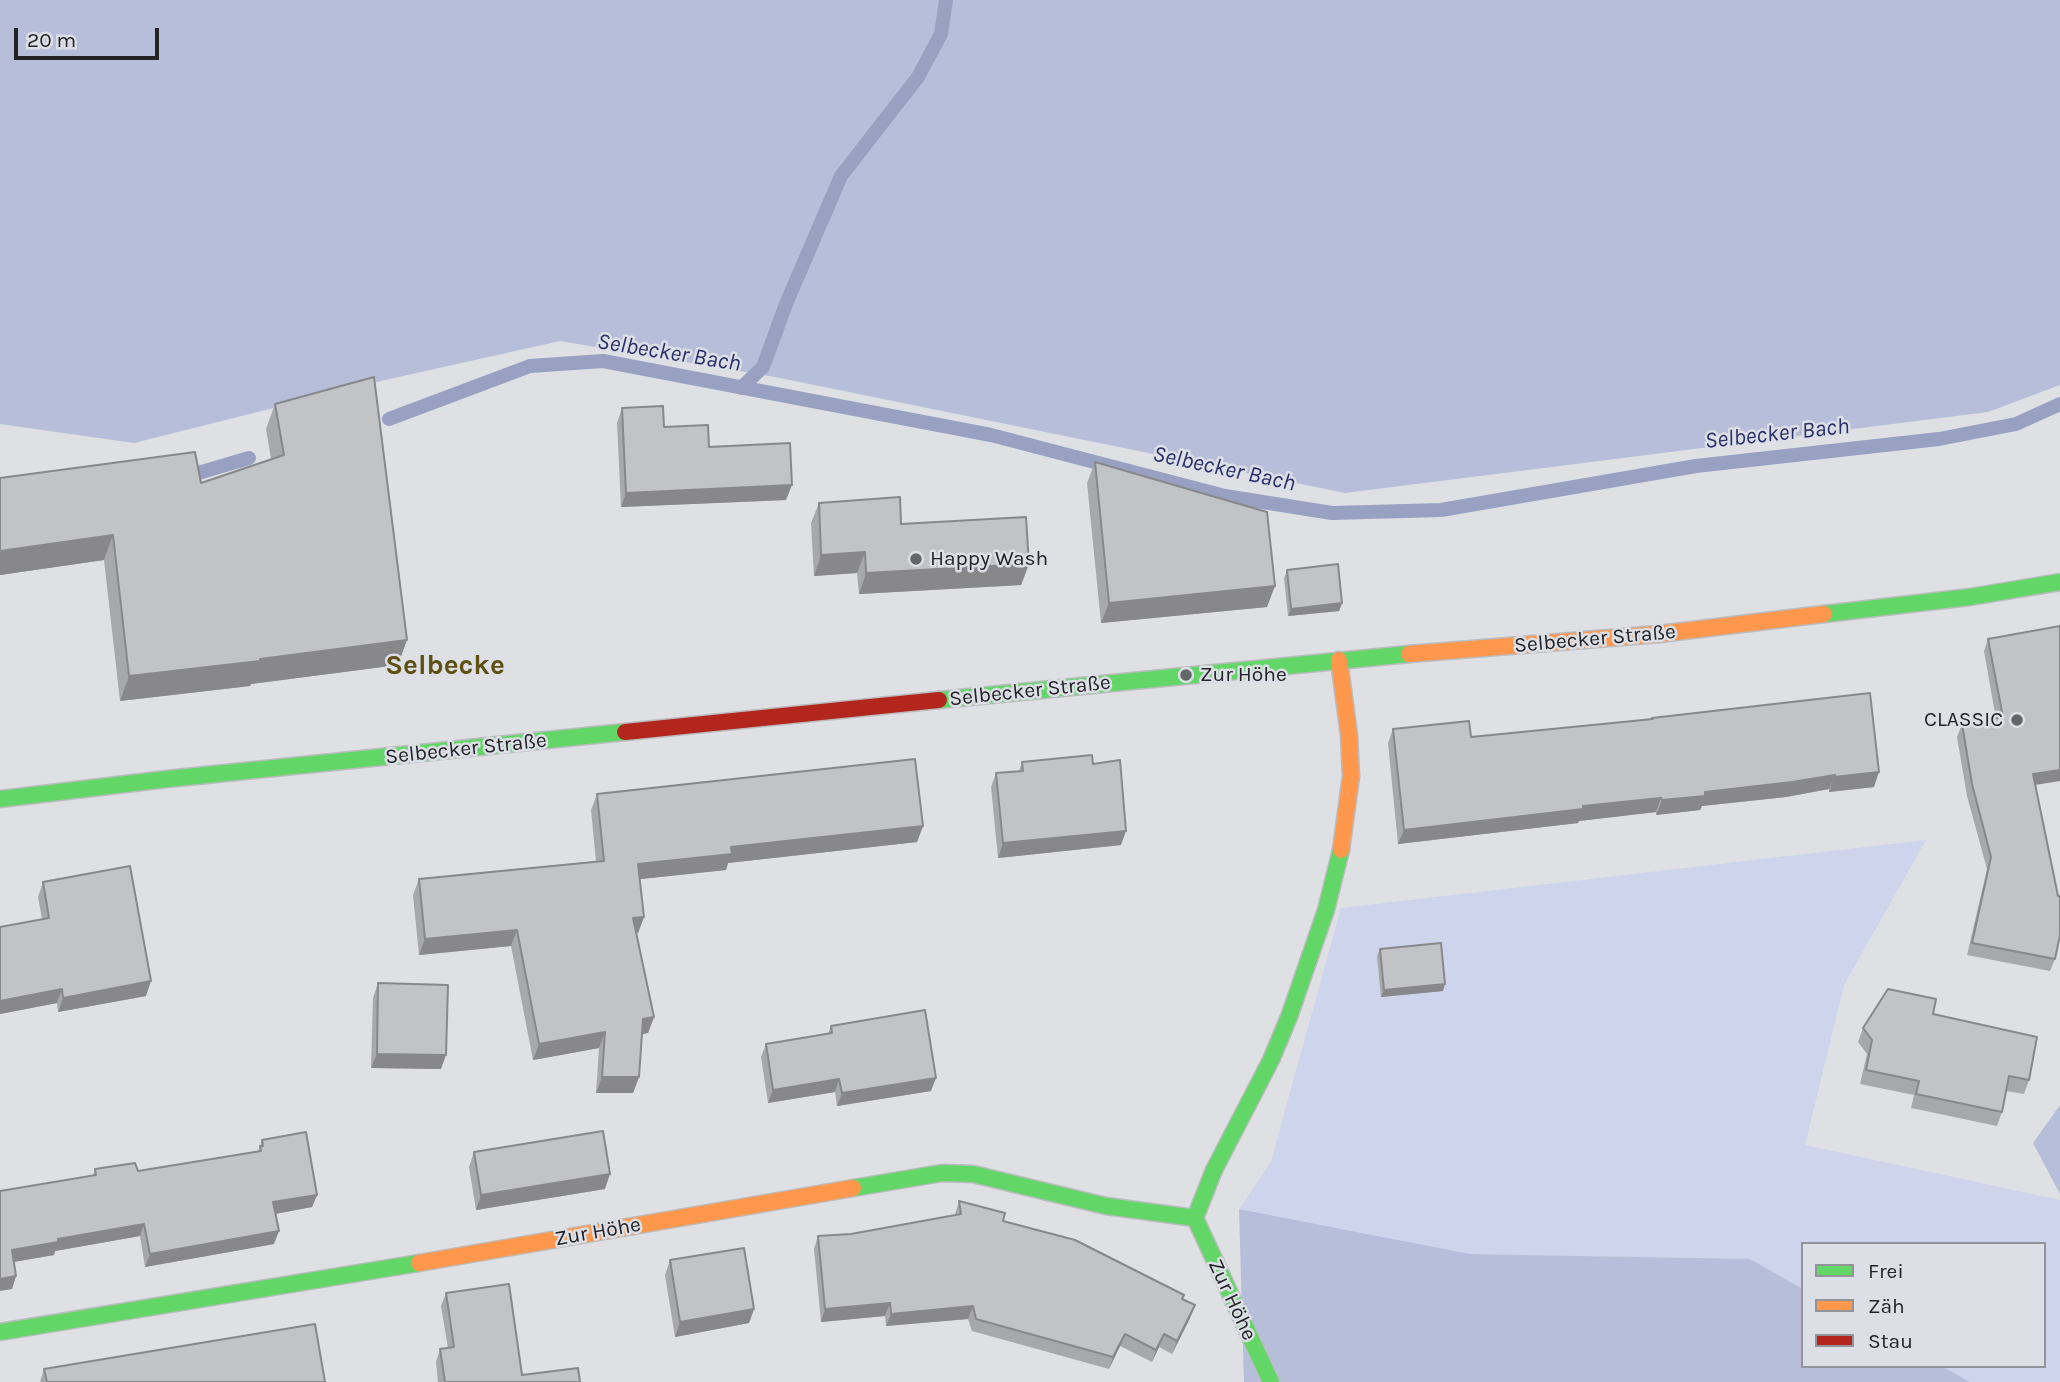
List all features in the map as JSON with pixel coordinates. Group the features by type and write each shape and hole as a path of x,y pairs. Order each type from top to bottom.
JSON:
{"main road":[{"name":"Selbecker Straße","path":"0,799 167,779 1339,660 1659,634 1959,599 2060,582"},
{"path":"1195,1218 1214,1170 1271,1060 1289,1017 1335,876 1343,843 1351,776 1349,735 1339,660"},
{"name":"Zur Höhe","path":"0,1332 942,1173 973,1174 1106,1206 1195,1218 1271,1382"}],"shaded area":[{"path":"0,0 2060,0 2060,385 1988,412 1345,493 775,377 560,341 385,380 134,443 0,424"},
{"path":"1926,840 1844,985 1805,1145 2060,1200 2060,1382 1970,1382 1946,1368 2046,1368 2046,1242 1801,1242 1801,1288 1750,1259 1470,1254 1239,1209 1271,1161 1341,908"},
{"path":"2060,1105 2060,1194 2033,1143"},
{"path":"1239,1209 1470,1254 1750,1259 1801,1288 1801,1368 1946,1368 1970,1382 1244,1382"}],"building":[{"path":"374,377 407,640 129,676 113,535 0,551 0,478 195,452 201,483 284,455 275,404"},
{"path":"663,406 664,427 708,425 709,447 790,443 792,485 626,493 622,408"},
{"path":"1095,462 1267,512 1275,586 1109,603"},
{"path":"900,497 901,524 1026,517 1029,564 866,573 865,552 821,555 819,503"},
{"path":"1338,564 1342,603 1291,609 1287,570"},
{"path":"2060,626 2060,770 2033,774 2060,896 2060,935 2055,959 1972,943 1991,857 1972,784 1962,724 2003,717 1988,639"},
{"path":"1870,693 1879,772 1705,792 1705,796 1583,806 1583,809 1404,830 1393,729 1469,721 1471,737"},
{"path":"1092,755 1093,764 1120,760 1126,831 1003,843 996,773 1023,771 1022,762"},
{"path":"915,759 923,826 731,847 732,854 638,864 644,917 633,918 654,1017 643,1019 639,1077 602,1077 605,1032 539,1044 517,930 425,939 419,879 604,861 597,794"},
{"path":"130,866 151,981 63,998 62,989 0,1001 0,927 49,918 43,882"},
{"path":"1441,943 1445,984 1384,990 1380,949"},
{"path":"378,983 448,985 446,1055 377,1054"},
{"path":"1888,989 1936,999 1933,1014 2037,1037 2029,1080 2009,1076 2002,1112 1916,1094 1919,1081 1866,1070 1872,1040 1863,1028"},
{"path":"925,1010 936,1078 842,1093 839,1079 773,1090 766,1044 832,1033 831,1026"},
{"path":"603,1131 610,1174 481,1195 474,1152"},
{"path":"306,1132 317,1195 273,1202 279,1231 150,1254 144,1224 12,1250 16,1276 0,1279 0,1191 96,1175 95,1169 135,1163 138,1171 261,1151 262,1140"},
{"path":"959,1201 1005,1213 1003,1221 1075,1240 1184,1295 1182,1299 1195,1305 1177,1341 1164,1334 1156,1350 1125,1334 1113,1357 976,1319 973,1306 891,1314 890,1303 825,1309 818,1236 851,1234 961,1214"},
{"path":"744,1248 754,1309 680,1322 670,1260"},
{"path":"509,1284 522,1375 578,1368 580,1382 445,1382 440,1349 454,1347 446,1293"},
{"path":"315,1324 325,1382 47,1382 44,1369"}],"waterway":[{"path":"741,388 763,367 786,304 841,176 918,77 941,34 946,0"},
{"name":"Selbecker Bach","path":"389,419 530,366 603,361 991,435 1225,496 1332,513 1441,510 1696,466 1939,439 2016,424 2060,404"},
{"name":"Selbecker Bach","path":"195,474 249,458"}],"traffic: fast":[{"path":"1824,614 1970,597 2060,582"},
{"path":"939,700 1409,654"},
{"path":"0,799 625,732"},
{"path":"1271,1382 1195,1218 1214,1170 1271,1060 1289,1017 1326,910 1341,850"},
{"path":"853,1188 942,1173 973,1174 1106,1206 1195,1218"},
{"path":"0,1332 419,1263"}],"traffic: slow":[{"path":"1409,654 1659,634 1824,614"},
{"path":"1339,660 1349,735 1351,776 1341,850"},
{"path":"419,1263 853,1188"}],"traffic: jam":[{"path":"625,732 939,700"}],"place":[{"name":"Happy Wash","path":"916,559"},
{"name":"Zur Höhe","path":"1186,675"},
{"name":"CLASSIC","path":"2017,720"}],"district":[{"name":"Selbecke","path":"445,666"}]}
